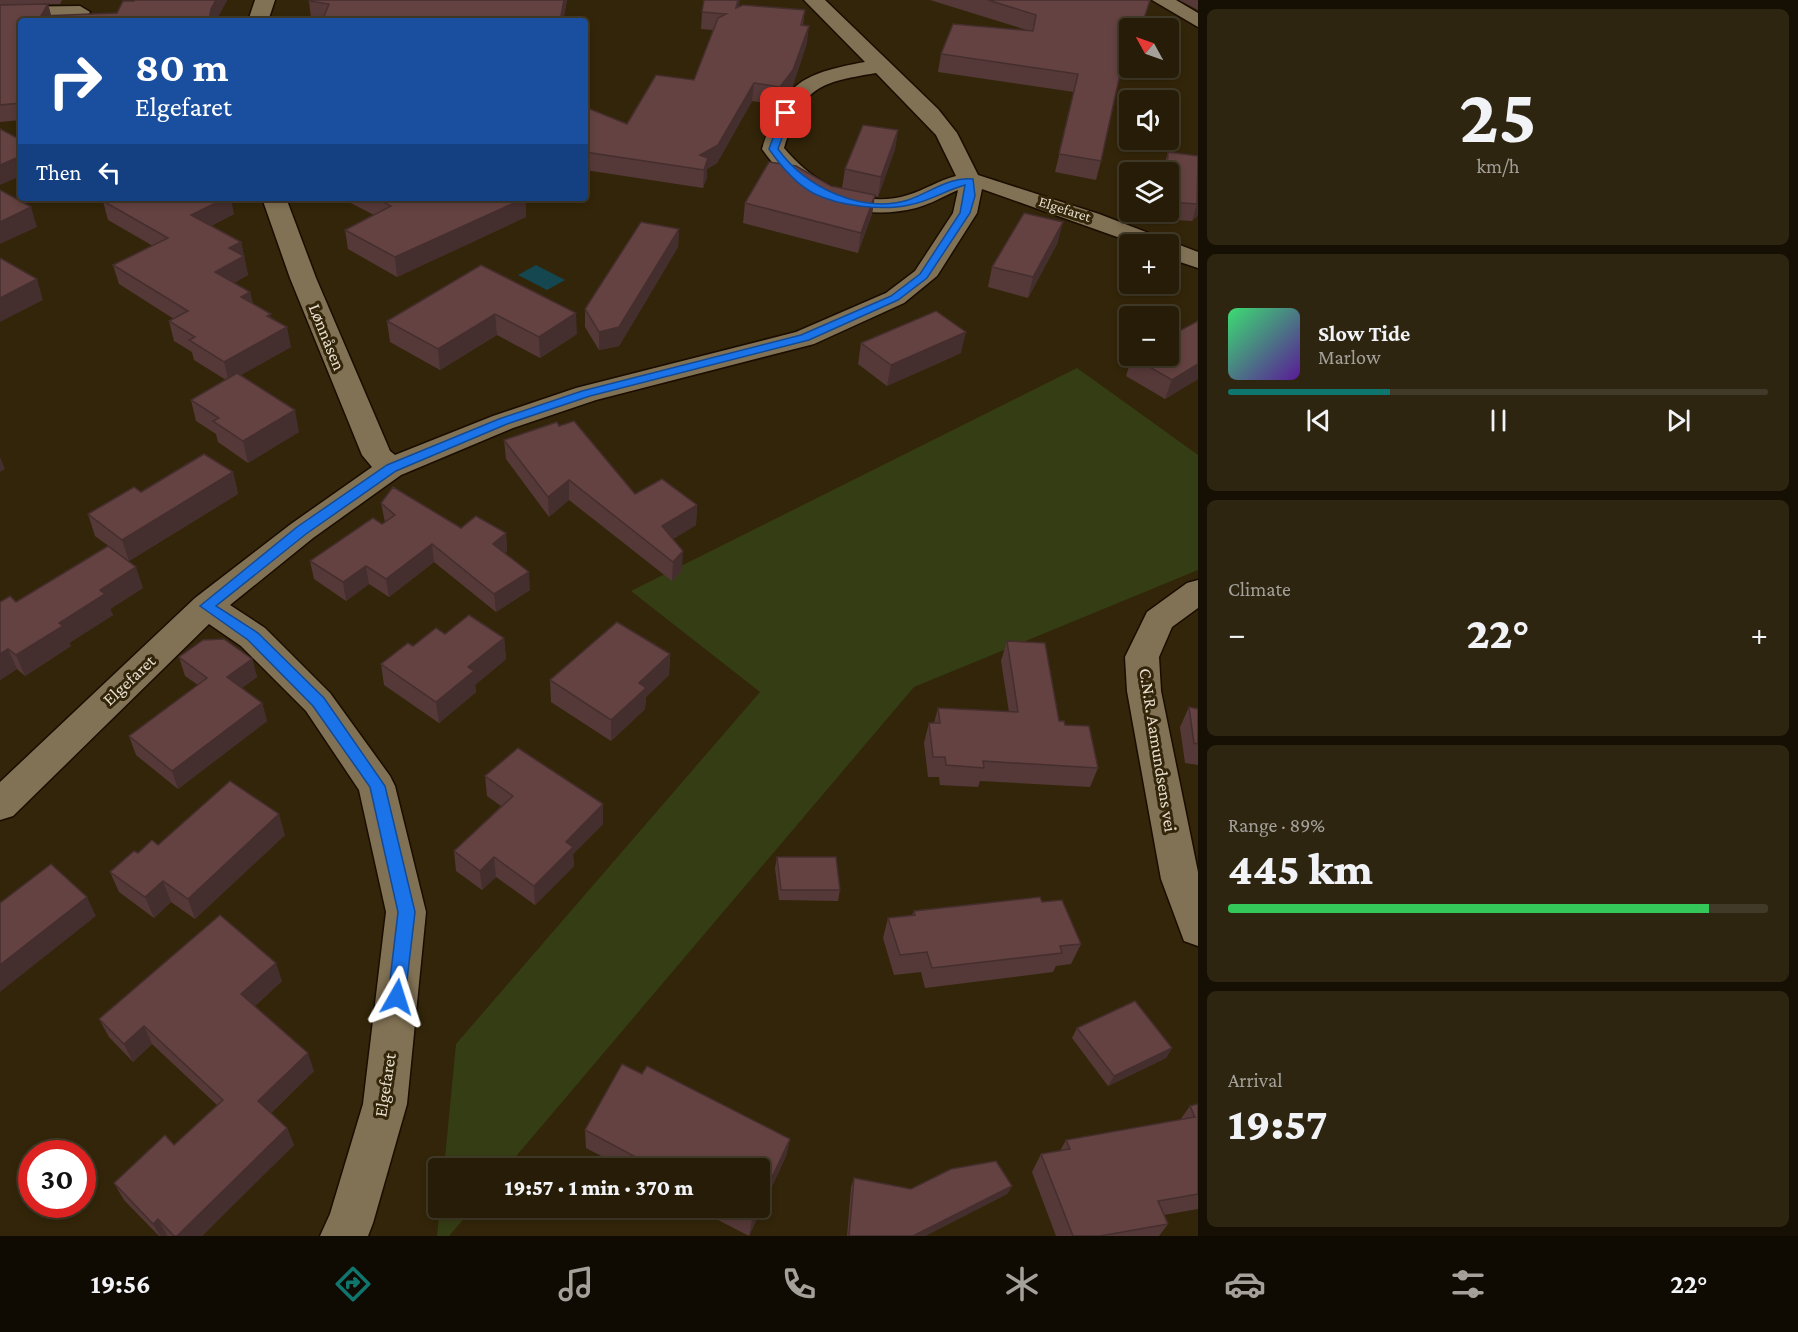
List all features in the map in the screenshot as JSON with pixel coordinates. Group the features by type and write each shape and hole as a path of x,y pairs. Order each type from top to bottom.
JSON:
{"street":[{"path":"259,18 265,0"},
{"path":"814,0 878,66 930,114 946,133 970,181"},
{"path":"1162,0 1198,21"},
{"path":"0,13 80,12"},
{"name":"Elgefaret","path":"878,66 814,80 802,87 794,97 778,129 773,149 783,163 818,192 876,207 909,202 942,188 970,181 998,187 1132,234"},
{"name":"Elgefaret","path":"0,805 207,606 302,531 391,468 503,422 586,394 805,338 886,302 924,276 965,213 970,196 970,181"},
{"name":"Lønnåsen","path":"275,201 303,278 377,455 391,468"},
{"path":"1179,253 1198,261"},
{"name":"C.N.R. Aamundsens vei","path":"1198,591 1159,620 1142,657 1144,692 1180,879 1198,929"},
{"name":"Elgefaret","path":"207,606 253,637 318,702 378,786 406,912 385,1104 350,1223 343,1236"}],"green space":[{"path":"1077,368 1198,455 1198,570 914,687 514,1158 445,1158 456,1044 760,692 631,591"},
{"path":"439,1218 464,1218 449,1236 437,1236"}],"water":[{"path":"536,265 565,280 547,290 518,275"}],"building":[{"path":"216,0 210,18 18,18 18,103 0,105 0,5 48,4 41,16 117,13 123,1"},
{"path":"564,0 561,18 323,18 329,4 309,1"},
{"path":"704,0 738,0 736,8 743,5 805,10 801,25 809,26 793,70 780,87 754,83 718,145 700,155 708,158 704,170 588,152 588,108 627,124 656,75 694,80 718,18 726,14 702,12"},
{"path":"988,0 1150,0 1144,18 1119,18 1119,78 1101,161 1059,154 1078,74 941,54 953,24 1033,31 1036,15"},
{"path":"863,125 898,130 881,177 845,169"},
{"path":"0,129 18,138 18,157 0,165"},
{"path":"1168,152 1198,156 1197,204 1179,203 1179,162 1168,162"},
{"path":"769,162 796,166 831,186 875,195 861,233 745,203"},
{"path":"0,190 31,207 0,222"},
{"path":"103,201 220,201 191,215 241,242 229,248 244,256 215,272 250,292 241,297 271,314 267,316 287,327 224,362 189,340 195,337 169,321 188,311 113,265 168,238"},
{"path":"381,201 518,201 395,257 345,230 391,206"},
{"path":"1024,213 1063,222 1033,277 992,267"},
{"path":"641,222 679,229 619,327 599,332 585,309"},
{"path":"0,258 37,279 0,298"},
{"path":"481,265 576,313 539,337 495,314 438,349 387,321"},
{"path":"936,311 966,332 891,365 861,343"},
{"path":"1198,321 1198,364 1172,380 1148,366 1179,366 1179,331"},
{"path":"237,373 295,410 243,441 213,421 219,418 191,400"},
{"path":"574,421 635,494 662,479 697,505 662,526 683,551 673,562 569,480 548,497 504,440 557,422 559,426"},
{"path":"204,454 233,472 122,540 88,514 134,487 141,492"},
{"path":"393,487 461,528 476,516 506,533 493,544 529,572 494,594 432,544 386,579 366,566 343,582 310,561 373,518 382,524 395,515 381,503"},
{"path":"108,546 136,567 100,590 105,594 59,623 63,626 16,655 8,649 0,654 0,602 10,596 16,602"},
{"path":"469,615 504,638 468,667 474,671 436,702 381,664 408,643 413,646 436,628 445,634"},
{"path":"617,622 670,654 639,683 646,688 611,720 550,680"},
{"path":"224,639 252,659 227,677 262,703 172,771 129,736 207,678 179,657 203,640"},
{"path":"1007,641 1045,643 1059,721 1064,721 1065,725 1089,726 1098,768 983,761 984,768 946,765 945,757 933,757 929,723 940,723 938,708 1018,712"},
{"path":"1189,707 1198,709 1198,744 1194,743"},
{"path":"518,748 603,804 566,842 573,847 534,886 494,857 480,871 454,851 513,796 485,776"},
{"path":"230,781 279,814 188,899 163,881 145,897 110,872 134,851 138,853 152,840 158,845"},
{"path":"777,857 836,857 840,890 781,890"},
{"path":"51,864 87,897 0,965 0,903"},
{"path":"1040,897 1042,902 1062,900 1081,944 1060,946 1062,953 932,968 927,952 900,955 888,918 915,915 914,911"},
{"path":"220,915 276,963 241,994 308,1053 258,1101 287,1128 177,1236 174,1236 158,1219 153,1224 114,1183 165,1135 174,1145 223,1100 144,1026 124,1044 99,1019"},
{"path":"1135,1001 1172,1048 1114,1076 1077,1028"},
{"path":"622,1064 642,1074 647,1066 790,1139 770,1182 770,1158 637,1158 585,1130"},
{"path":"1198,1104 1198,1194 1158,1201 1168,1224 1100,1236 1073,1236 1041,1154 1070,1149 1066,1140 1195,1117 1190,1106"},
{"path":"996,1161 1012,1186 913,1236 849,1236 854,1178 911,1189 951,1169"}],"route":[{"path":"397,997 406,912 378,786 318,702 253,637 207,606 302,531 391,468 503,422 586,394 805,338 895,298 924,276 965,213 970,196 970,181 942,188 909,202 876,207 818,192 783,163 773,149 778,129 786,113"}]}
